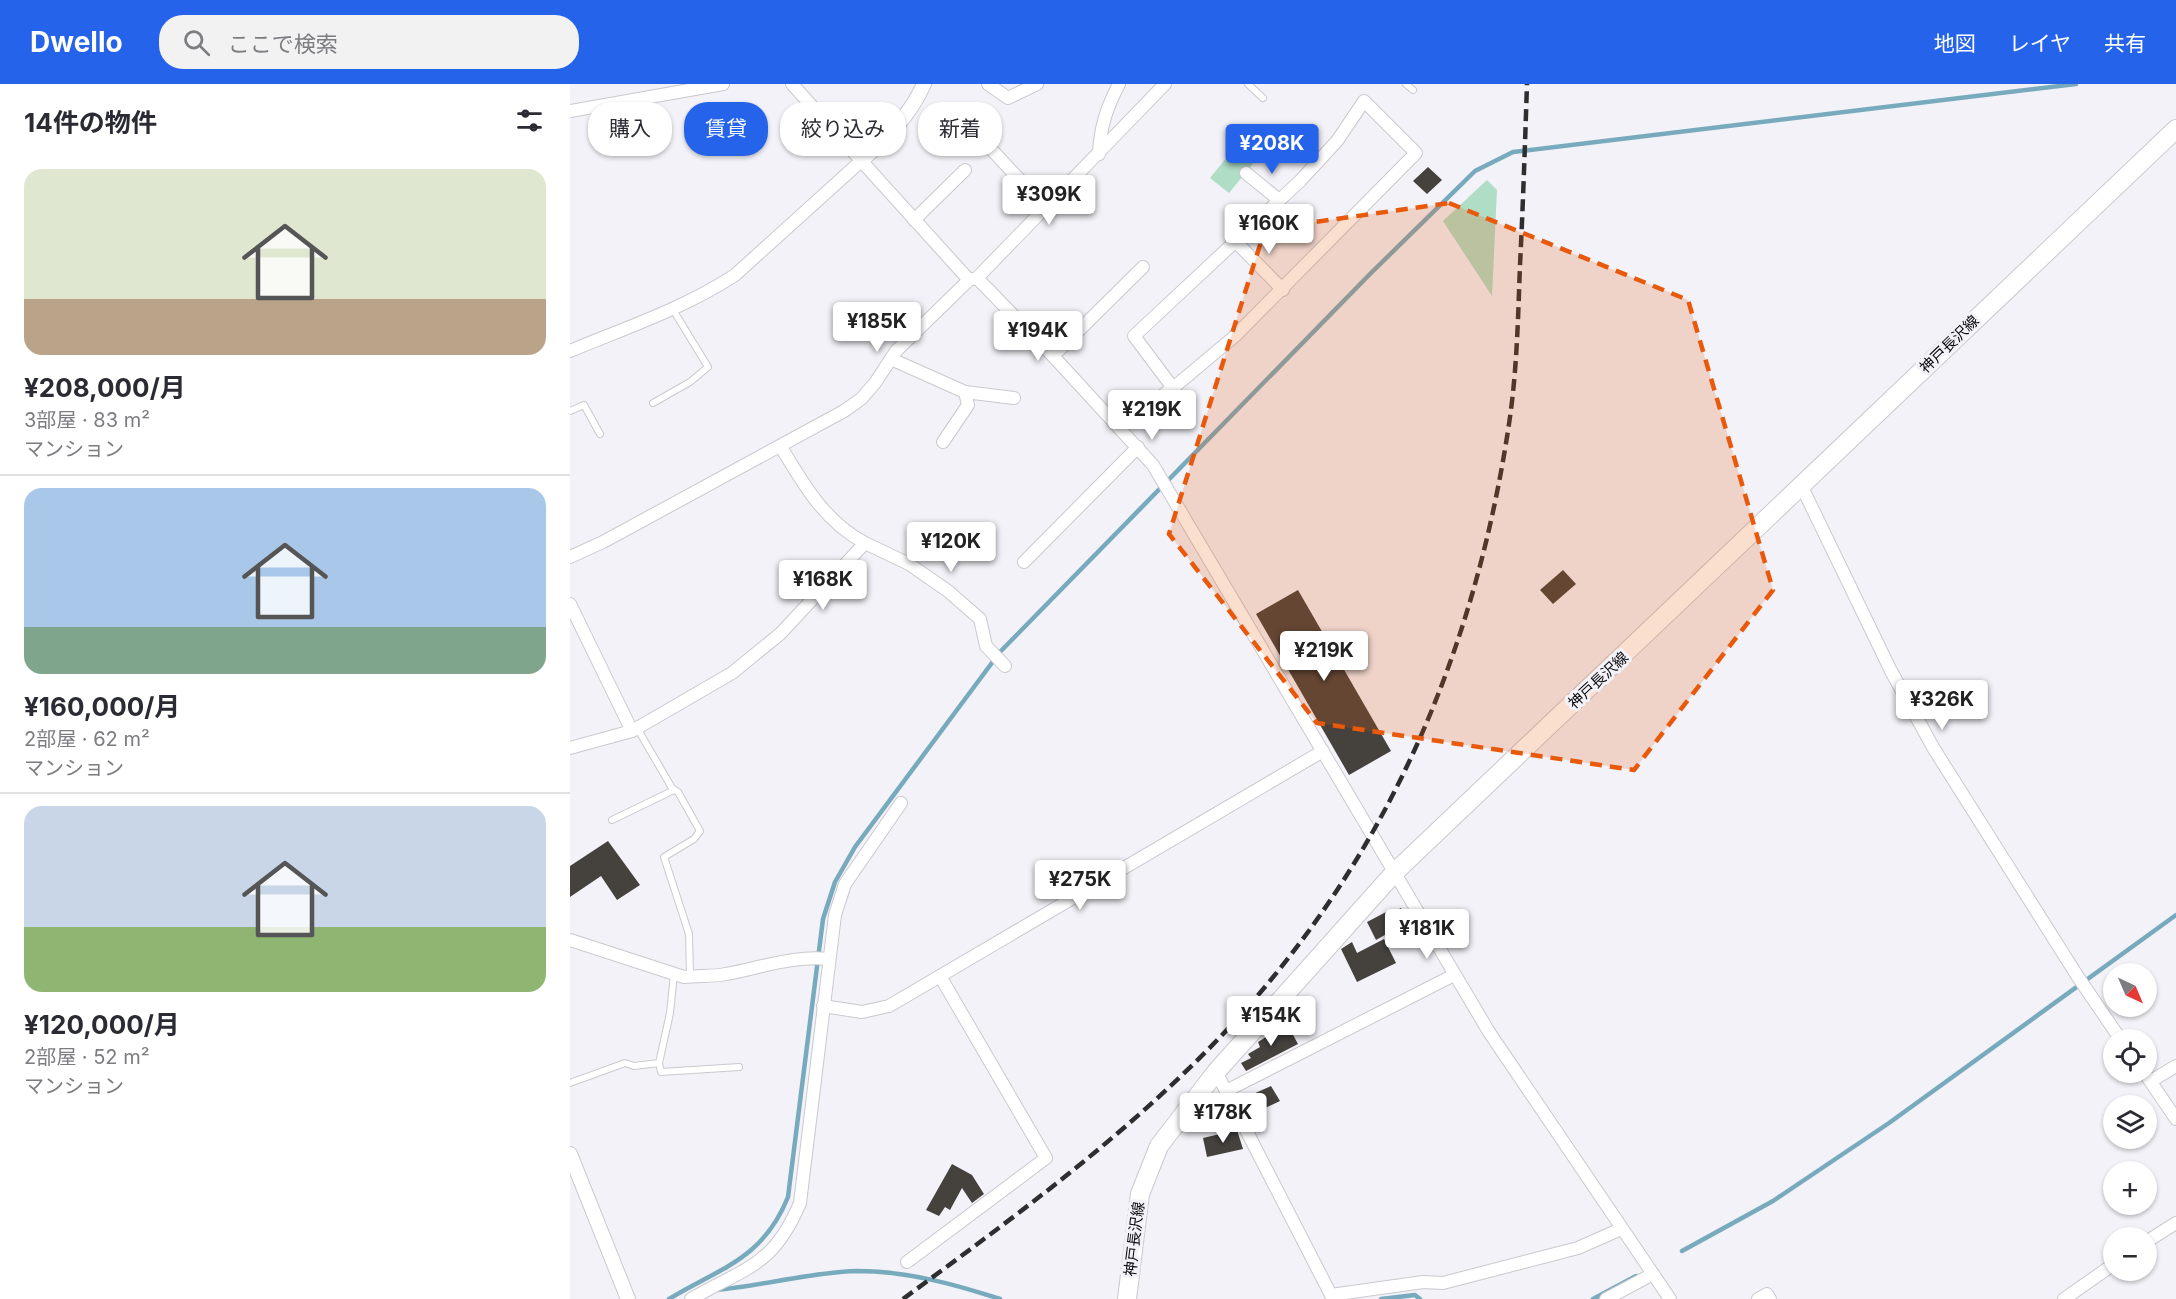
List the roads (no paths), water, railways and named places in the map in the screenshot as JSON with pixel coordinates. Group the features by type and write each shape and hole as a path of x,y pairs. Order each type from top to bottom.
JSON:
{"main road":[{"name":"神戸長沢線","path":"1128,1299 1134,1226 1140,1194 1159,1146 1216,1072 1394,873 2176,129"}],"street":[{"path":"570,111 723,84"},
{"path":"795,84 860,162 914,220 1053,356 1138,447 1159,474 1454,975 1506,1059 1670,1299"},
{"path":"570,351 719,286 751,263 896,129 913,108 924,84"},
{"path":"988,84 1008,98 1037,84"},
{"path":"1099,154 1102,124 1119,84"},
{"path":"570,557 781,447 837,416 861,399 891,359 1046,208 1165,84"},
{"path":"1119,426 1173,388 1235,336 1416,153 1364,102 1337,141 1279,201 1134,336 1173,388"},
{"path":"998,156 1046,208"},
{"path":"914,220 965,170"},
{"path":"1246,172 1279,201"},
{"path":"1235,241 1282,290"},
{"path":"1053,356 1143,267"},
{"path":"891,359 965,392 1014,398"},
{"path":"943,442 968,405 965,392"},
{"path":"781,447 815,502 847,534 909,564 948,591 980,619 986,646 1005,666"},
{"path":"1024,562 1138,447"},
{"path":"1801,485 1890,670 1923,729 2079,979 2113,1029"},
{"path":"570,748 634,730 732,673 772,641 865,543"},
{"path":"570,604 634,730"},
{"path":"823,1006 862,1012 889,1006 1323,751"},
{"path":"694,1297 757,1265 780,1243 800,1203 835,915 845,884 901,803"},
{"path":"570,940 674,974 702,978 807,957 828,958"},
{"path":"1226,1091 1454,975"},
{"path":"907,1262 1046,1158 940,976"},
{"path":"2157,1073 2176,1066"},
{"path":"1216,1072 1332,1297 1423,1282 1443,1283 1578,1248 1621,1229"},
{"path":"2151,1083 2176,1119"},
{"path":"570,1154 627,1298"},
{"path":"2157,1235 2176,1223"},
{"path":"2064,1299 2103,1272"},
{"path":"1606,1299 1653,1274"},
{"path":"1758,1299 1767,1294 1770,1299"}],"lane":[{"path":"1248,84 1263,98"},
{"path":"1406,84 1413,90"},
{"path":"653,403 690,382 708,367 672,308"},
{"path":"570,411 584,405 600,434"},
{"path":"634,730 674,790 678,792 700,831 694,839 664,857 688,934 690,976"},
{"path":"612,820 674,790"},
{"path":"674,974 670,1013 659,1063 661,1072 739,1068"},
{"path":"570,1083 625,1063 634,1066 659,1063"}],"waterway":[{"path":"669,1299 723,1269 753,1248 778,1218 788,1197 823,919 835,882 855,847 1000,652 1370,274 1475,171 1513,152 2076,84"},
{"path":"1682,1251 1773,1201 1889,1123 2176,915"},
{"path":"716,1290 857,1271 894,1273 930,1279 1000,1299"},
{"path":"1593,1299 1636,1276"},
{"path":"1381,1299 1415,1295 1420,1299"}],"railway":[{"path":"903,1299 1080,1165 1180,1077 1247,1008 1305,936 1357,859 1401,779 1438,695 1468,608 1492,518 1514,384 1527,84"}]}
